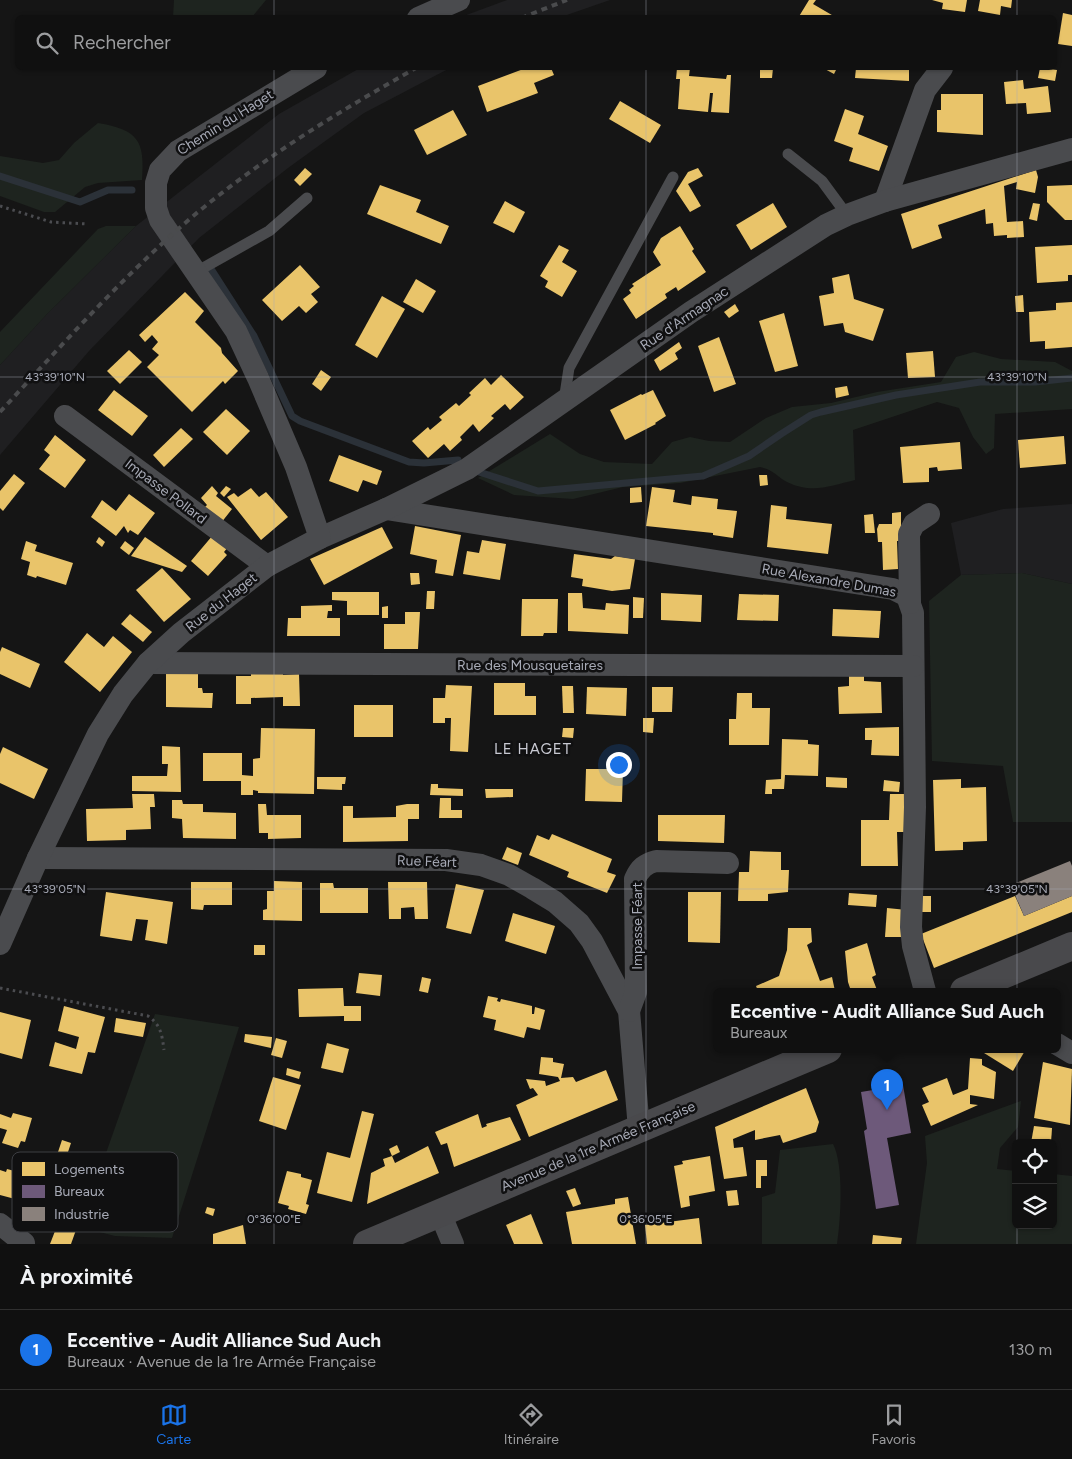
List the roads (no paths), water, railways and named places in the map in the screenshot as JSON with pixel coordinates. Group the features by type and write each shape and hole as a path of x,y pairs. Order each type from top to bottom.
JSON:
{"main road":[{"path":"979,988 1072,946"},
{"name":"Avenue de la 1re Armée Française","path":"367,1244 819,1053"}],"street":[{"path":"425,15 459,0"},
{"name":"Chemin du Haget","path":"196,272 160,220 155,195 160,170 178,150 313,70"},
{"path":"885,201 925,90 940,70"},
{"name":"Rue d'Armagnac","path":"320,538 386,509 466,469 691,312 805,238 847,215 885,201 1072,149"},
{"path":"196,272 236,331 258,378 296,467 320,538"},
{"name":"Impasse Pollard","path":"65,416 267,566"},
{"name":"Rue Alexandre Dumas","path":"386,509 893,588 907,596 913,613 915,807 912,927 918,968 924,988"},
{"path":"910,603 909,534 914,524 929,514"},
{"name":"Rue du Haget","path":"1,938 98,734 123,694 148,663 181,633 267,566 320,538"},
{"name":"Rue des Mousquetaires","path":"148,663 913,666"},
{"name":"Rue Féart","path":"38,858 446,860 481,866 509,875 555,902 579,923 605,962 629,1012 639,1129"},
{"name":"Impasse Féart","path":"629,1012 636,992 635,880 638,872 645,864 656,861 728,863"},
{"path":"440,1213 453,1244"},
{"path":"0,1224 24,1243"}],"lane":[{"path":"788,154 822,181 847,215"},
{"path":"564,401 569,368 674,178"},
{"path":"196,272 269,231 307,198"}],"waterway":[{"path":"0,176 80,202 108,190 132,190"},
{"path":"211,269 254,336 292,416 300,421 409,462 424,463 458,460"},
{"path":"479,472 538,491 703,476 749,456 811,415 821,412 896,395 980,382 1035,382 1072,378"}],"railway":[{"path":"529,15 567,0"},
{"path":"0,412 117,287 192,217 245,175 301,137 413,70"}],"place":[{"name":"Eccentive - Audit Alliance Sud Auch","path":"887,1110"}],"district":[{"name":"LE HAGET","path":"533,749"}]}
